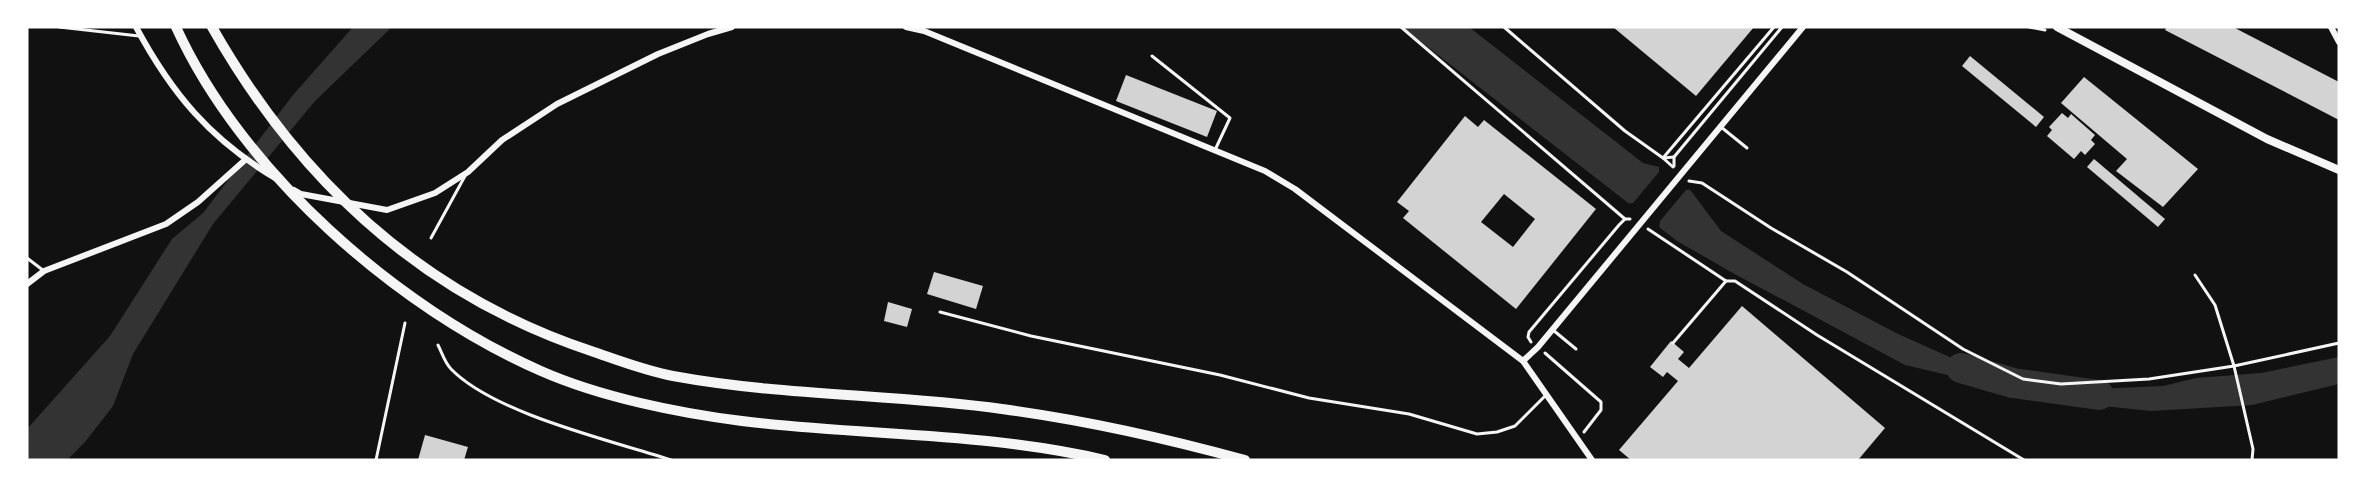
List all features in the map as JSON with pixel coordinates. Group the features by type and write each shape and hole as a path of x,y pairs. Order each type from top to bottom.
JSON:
{"highway":[{"path":"176,27 186,50 234,123 271,170 325,227 387,279 467,333 543,372 660,406 741,421 1002,444 1104,460"},
{"path":"212,27 256,99 291,146 322,181 381,235 443,281 485,307 557,340 670,375 751,387 1002,409 1103,425 1179,441 1245,460"}],"street":[{"path":"136,27 188,109 245,160 301,194 387,210 435,193 468,172 502,140 557,104 658,54 708,33 732,27"},
{"path":"906,27 924,32 1215,150 1265,171 1295,189 1523,361 1592,460"},
{"path":"1523,361 1640,226 1803,27"},
{"path":"2057,27 2267,139 2316,163 2339,170"},
{"path":"2331,27 2339,42"},
{"path":"27,284 44,270 166,224 198,202 245,160"}],"lane":[{"path":"59,27 141,36"},
{"path":"1152,56 1230,117 1215,150"},
{"path":"1721,127 1747,148"},
{"path":"431,238 468,172"},
{"path":"27,258 44,270"},
{"path":"940,312 1031,336 1220,375 1309,398 1409,414 1477,434 1497,432 1515,426 1546,394"},
{"path":"376,460 405,323"},
{"path":"1552,330 1576,349"},
{"path":"438,345 450,367 468,384 524,413 671,460"}],"path":[{"path":"1401,27 1625,219 1632,219"},
{"path":"1504,27 1624,131 1663,158 1674,157"},
{"path":"1663,158 1774,27"},
{"path":"1674,168 1674,157 1782,27"},
{"path":"1688,181 1702,183 1771,228 1847,272 1963,349 2023,379 2061,384 2149,379 2234,366 2339,343"},
{"path":"1531,343 1528,337 1529,332 1625,219"},
{"path":"1648,229 1726,281 1735,281 1817,335 2024,460"},
{"path":"2195,275 2215,305 2234,366 2253,449 2252,460"},
{"path":"1673,343 1726,281"},
{"path":"1543,351 1601,402 1601,410 1583,435"}],"shaded area":[{"path":"353,27 392,27 315,101 213,224 133,354 113,406 85,442 67,460 27,460 27,429 110,336 172,239 203,213 293,95"},
{"path":"1402,27 1469,27 1643,163 1667,169 1688,187 1721,231 1803,284 1896,333 2028,392 2163,386 2196,378 2261,373 2339,357 2339,384 2252,405 2152,411 2063,402 1905,365 1677,241"}],"pier":[{"path":"1659,164 1668,167 1693,189 1686,190 1660,221 1659,231 1625,204 1633,203 1659,172"}],"building":[{"path":"1613,27 1754,27 1696,96"},
{"path":"2167,27 2233,27 2339,82 2339,120 2165,30"},
{"path":"1970,56 2044,117 2036,127 1962,66"},
{"path":"1126,75 1217,111 1207,137 1116,101"},
{"path":"2084,77 2198,169 2163,207 2116,171 2127,159 2061,103"},
{"path":"2062,113 2068,118 2071,114 2095,135 2091,140 2095,144 2085,155 2081,151 2074,159 2047,136 2052,130 2049,127"},
{"path":"1465,116 1478,127 1484,120 1596,209 1516,309 1403,218 1409,211 1397,202","holes":["1504,194 1535,219 1513,247 1481,222"]},
{"path":"2094,159 2165,219 2158,227 2087,167"},
{"path":"934,272 983,286 976,309 927,294"},
{"path":"888,302 912,309 907,327 884,321"},
{"path":"1742,306 1885,428 1858,460 1631,460 1619,450 1678,381 1667,372 1663,377 1650,367 1671,341 1684,352 1678,359 1689,368"},
{"path":"425,435 468,447 464,460 418,460"}],"waterway":[{"path":"1961,368 2013,383 2099,395"}]}
